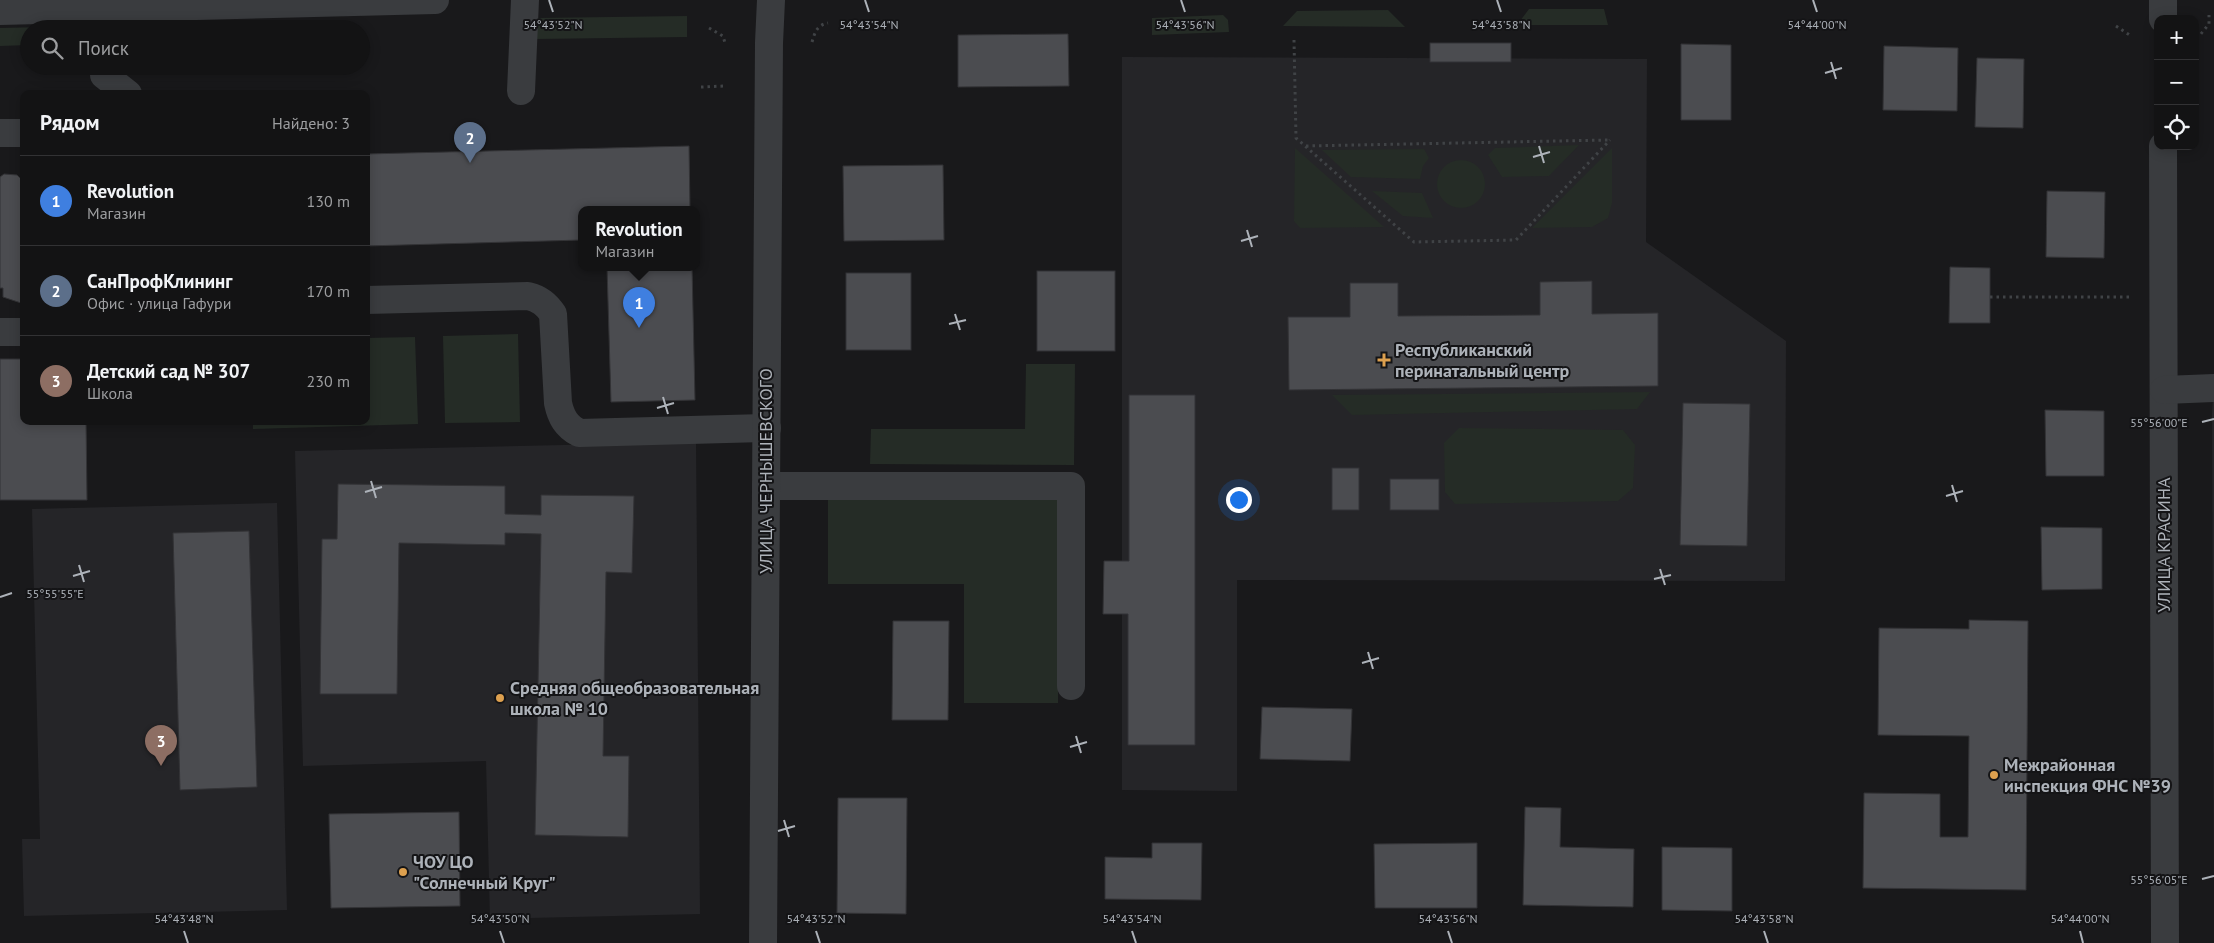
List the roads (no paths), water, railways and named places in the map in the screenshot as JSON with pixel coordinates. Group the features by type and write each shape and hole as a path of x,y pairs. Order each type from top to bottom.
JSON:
{"street":[{"path":"0,11 110,12 435,0"},
{"path":"521,91 524,0"},
{"name":"УЛИЦА ЧЕРНЫШЕВСКОГО","path":"763,943 769,52 771,0"},
{"path":"2163,0 2163,15"},
{"path":"101,78 121,90"},
{"path":"0,133 20,133"},
{"name":"УЛИЦА КРАСИНА","path":"2164,150 2165,943"},
{"path":"370,300 528,296 539,299 548,306 553,314 556,328 560,414 565,423 579,433 767,428"},
{"path":"0,332 20,332"},
{"path":"2164,390 2214,388"},
{"path":"766,486 1071,486 1071,686"}],"place":[{"name":"СанПрофКлининг","path":"470,163"},
{"name":"Revolution","path":"639,328"},
{"name":"Республиканский перинатальный центр","path":"1384,360"},
{"name":"Средняя общеобразовательная школа № 10","path":"500,698"},
{"name":"Детский сад № 307","path":"161,766"},
{"name":"Межрайонная инспекция ФНС №39","path":"1994,775"},
{"name":"ЧОУ ЦО \"Солнечный Круг\"","path":"403,872"}]}
